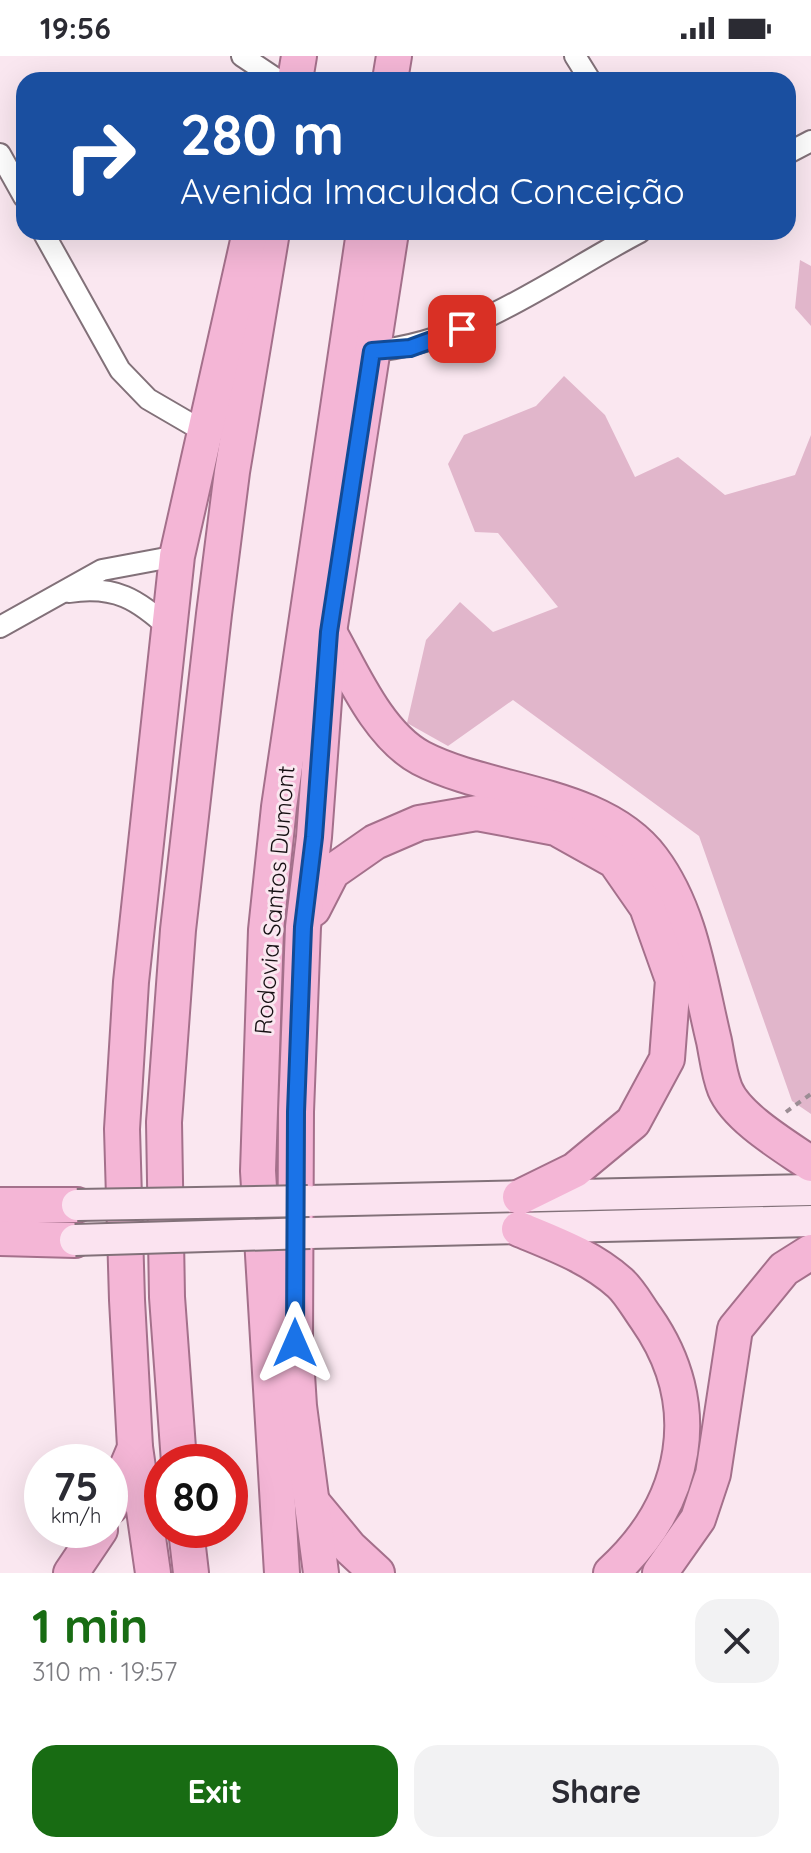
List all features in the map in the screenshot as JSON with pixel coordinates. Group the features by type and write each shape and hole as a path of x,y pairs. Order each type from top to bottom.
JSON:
{"highway":[{"path":"153,1573 135,1447 122,1129 131,982 177,556 248,240"},
{"path":"178,1444 167,1297 165,1107 178,930 232,472 271,240"},
{"name":"Rodovia Santos Dumont","path":"282,1573 258,1171 266,930 279,807 363,240"},
{"path":"321,1573 295,1343 296,1112 303,927 314,837 329,632 390,240"},
{"path":"329,632 373,714 419,757 496,786 563,800 617,829 651,857 682,910 725,1091 761,1129 811,1164"},
{"path":"303,927 332,872 375,842 419,823 477,813 556,828 615,861 647,907 673,980 667,1059 633,1122 520,1213 622,1284 662,1341 680,1394 682,1450 670,1497 640,1547 611,1573"},
{"path":"0,1205 77,1205"},
{"path":"0,1238 75,1240"},
{"path":"660,1573 698,1519 713,1474 735,1329 784,1269 811,1252"},
{"path":"128,1464 135,1447"},
{"path":"312,1502 350,1548 377,1573"},
{"path":"71,1573 88,1548"},
{"path":"188,1548 191,1573"}],"main road":[{"path":"75,1240 310,1233 811,1190"},
{"path":"77,1205 308,1201 520,1213 811,1221"}],"street":[{"path":"242,56 266,72"},
{"path":"0,154 16,183"},
{"path":"47,240 120,370 148,399 203,431"},
{"path":"372,351 410,348 462,329 625,240"},
{"path":"0,627 53,594 102,570 177,556"},
{"path":"53,594 94,588 113,590 152,612 171,630"}],"shaded area":[{"path":"800,260 811,266 811,326 795,308"},
{"path":"564,376 605,415 635,477 678,457 725,495 795,475 811,435 811,1114 792,1101 699,836 513,700 448,746 407,723 426,640 460,602 493,632 558,607 498,533 475,532 448,464 464,435 536,406"}],"route":[{"path":"295,1343 296,1112 303,927 314,837 329,632 372,351 410,348 462,329"}]}
